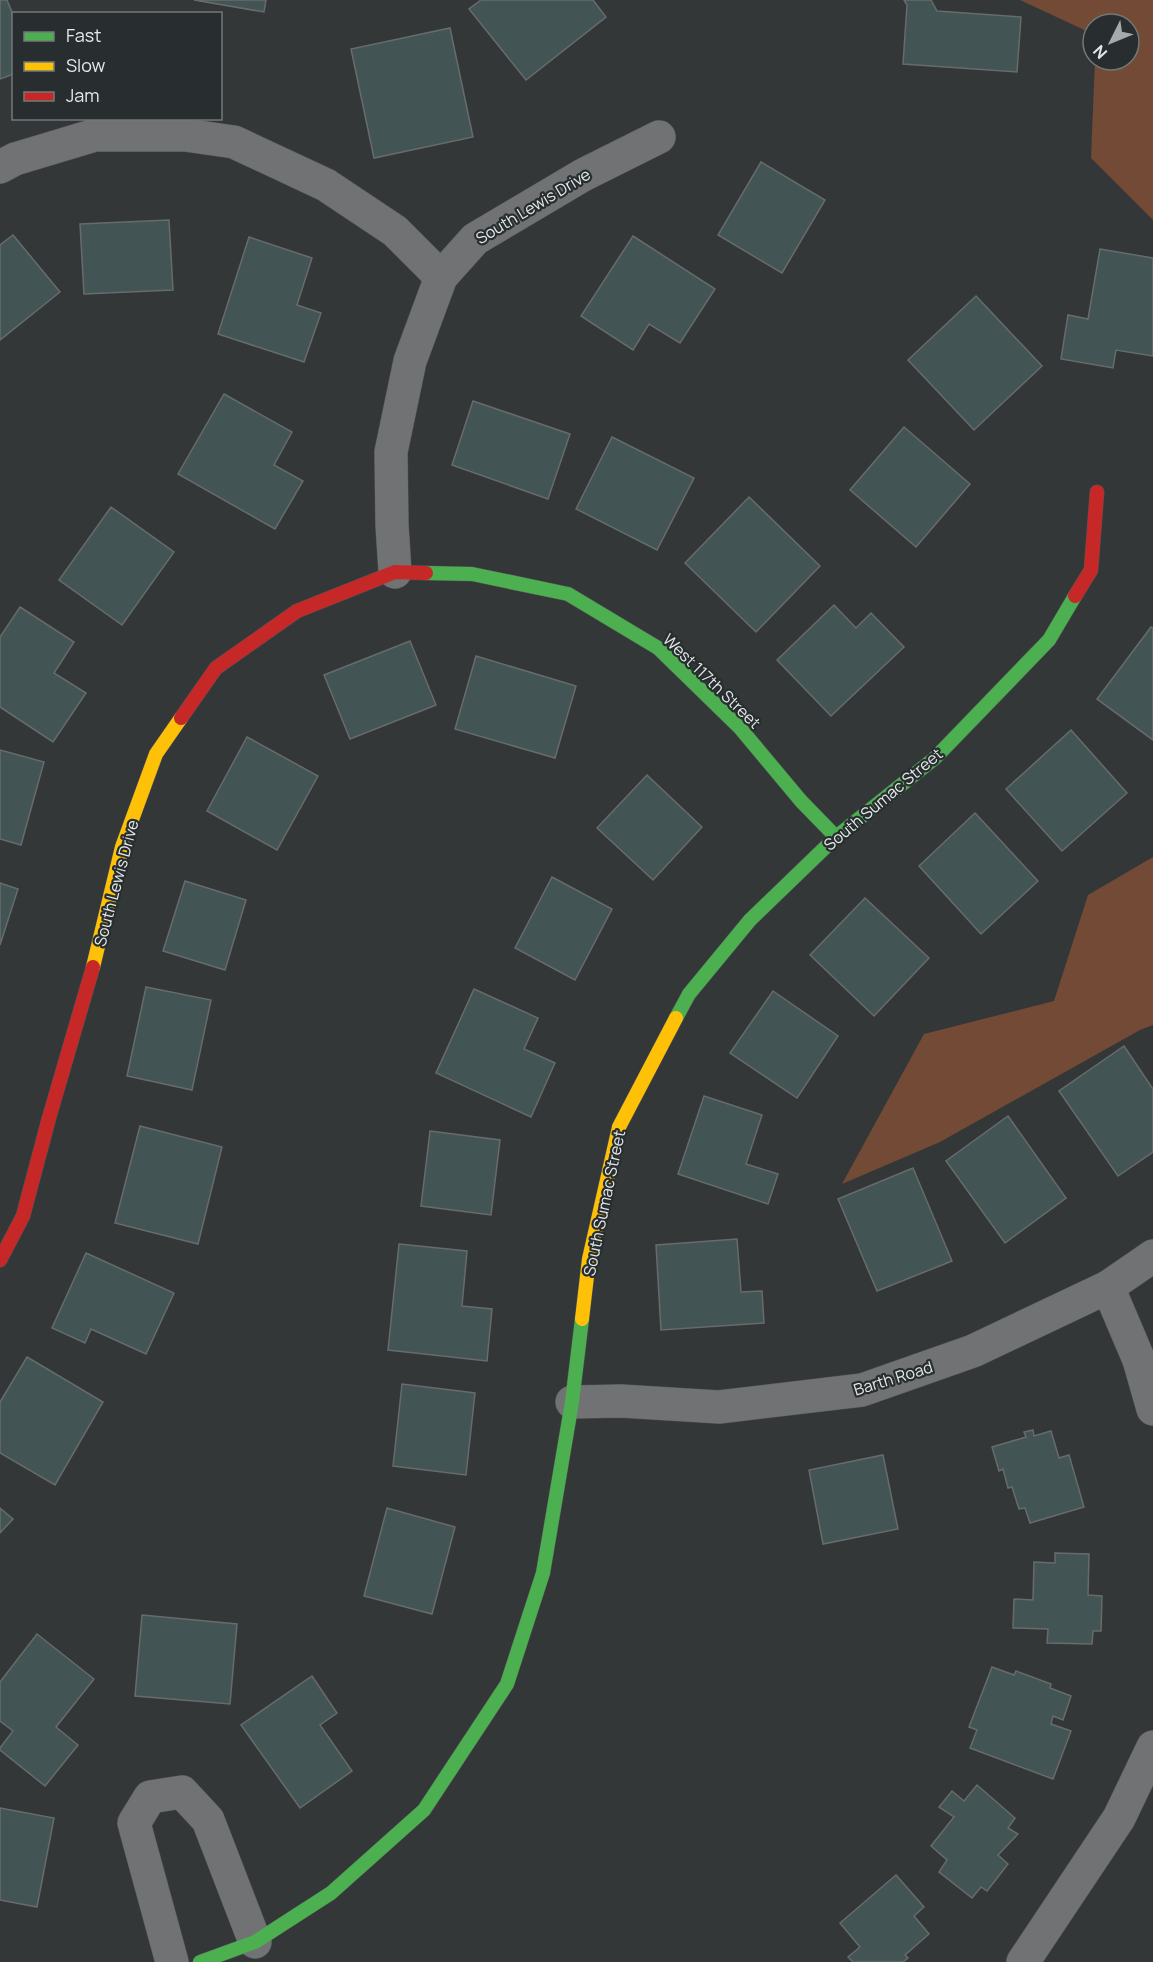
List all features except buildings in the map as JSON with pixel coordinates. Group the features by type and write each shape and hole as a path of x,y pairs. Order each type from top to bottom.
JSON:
{"street":[{"path":"0,167 15,159 95,135 185,135 234,142 326,185 395,231 441,276"},
{"name":"South Lewis Drive","path":"0,1260 23,1216 49,1118 92,974 122,847 156,754 216,668 297,611 395,572 391,452 410,361 441,276 475,239 583,175 658,137"},
{"name":"South Sumac Street","path":"200,1962 255,1942 331,1893 424,1810 507,1684 543,1573 572,1402 589,1259 619,1127 689,994 750,920 836,837 935,758 1049,640 1091,570 1096,492"},
{"name":"West 117th Street","path":"395,572 472,574 568,594 658,648 740,728 801,801 836,837"},
{"name":"Barth Road","path":"572,1402 621,1401 719,1407 862,1390 973,1351 1108,1287 1153,1256"},
{"path":"1108,1287 1139,1360 1153,1409"},
{"path":"1023,1962 1119,1818 1153,1747"},
{"path":"172,1962 134,1823 150,1797 182,1792 208,1820 255,1942"}],"shaded area":[{"path":"1020,0 1153,0 1153,220 1091,158 1095,72 1141,72 1141,12 1081,12 1081,28"},
{"path":"1153,857 1153,1025 1140,1030 940,1142 842,1184 924,1034 1054,1001 1088,895"}],"traffic: fast":[{"path":"426,573 472,574 568,594 658,648 740,728 801,801 836,837"},
{"path":"676,1018 689,994 750,920 836,837 935,758 1049,640 1075,596"},
{"path":"200,1962 255,1942 331,1893 424,1810 507,1684 543,1573 572,1402 582,1319"}],"traffic: slow":[{"path":"93,967 122,847 156,754 181,718"},
{"path":"582,1319 589,1259 619,1127 676,1018"}],"traffic: jam":[{"path":"1075,596 1091,570 1097,492"},
{"path":"181,718 216,668 297,611 395,572 426,573"},
{"path":"0,1260 23,1216 93,967"}]}
